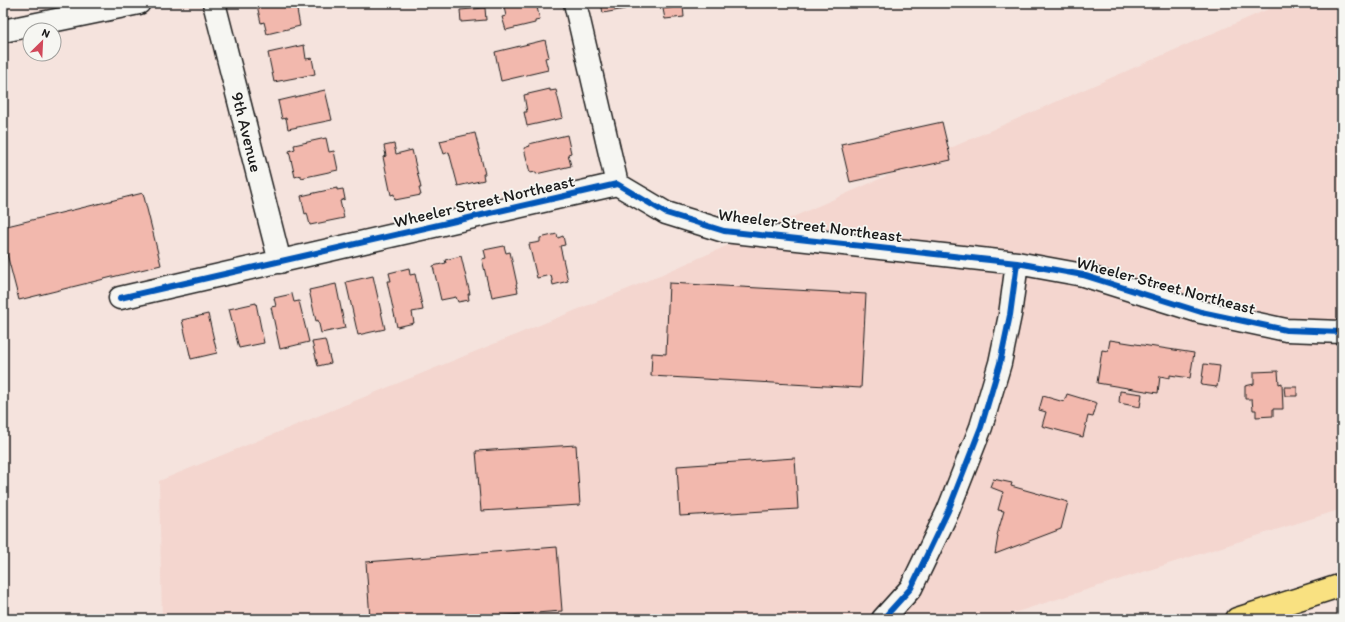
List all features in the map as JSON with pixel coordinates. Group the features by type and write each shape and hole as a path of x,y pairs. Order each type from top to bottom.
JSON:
{"highway":[{"path":"1236,619 1342,585"}],"street":[{"name":"9th Avenue","path":"214,3 280,262"},
{"path":"575,3 617,184"},
{"path":"3,31 125,4"},
{"name":"Wheeler Street Northeast","path":"120,298 617,184 666,214 724,231 1017,263 1083,275 1201,312 1286,330 1342,332"},
{"path":"883,619 911,588 948,511 981,427 1000,363 1010,315 1017,263"}],"shaded area":[{"path":"1282,3 1342,3 1342,509 994,619 162,619 159,481 635,286"}],"building":[{"path":"267,3 302,3 303,8 297,10 300,26 267,34 264,22 261,23 257,5"},
{"path":"503,3 536,3 540,20 535,21 535,23 506,30 502,17 506,16"},
{"path":"601,3 623,3 625,9 603,13"},
{"path":"683,6 684,17 665,19 663,9"},
{"path":"485,8 486,20 461,22 460,10"},
{"path":"545,40 549,57 545,58 548,70 501,81 495,52"},
{"path":"304,45 306,59 312,58 315,74 274,82 268,53"},
{"path":"550,89 550,91 556,90 563,118 527,126 524,112 527,112 524,95"},
{"path":"325,90 332,120 288,129 286,118 282,119 278,101"},
{"path":"942,122 951,160 850,182 841,144"},
{"path":"475,133 485,174 483,174 484,180 458,186 449,152 444,154 440,141"},
{"path":"567,135 571,153 568,154 571,166 536,174 536,172 530,173 524,148 530,146 529,144"},
{"path":"326,138 329,152 334,151 338,170 301,178 301,175 295,177 289,151 295,149 294,145"},
{"path":"394,144 396,154 412,150 421,188 419,188 421,195 395,200 394,194 391,195 383,157 386,156 384,146"},
{"path":"337,188 337,190 343,189 345,199 340,201 344,218 310,225 307,213 305,214 301,196"},
{"path":"143,193 161,265 19,300 3,239 3,227"},
{"path":"557,234 558,238 563,236 565,245 560,246 568,281 553,285 551,275 537,278 529,244 540,242 540,238"},
{"path":"504,246 506,253 510,252 518,292 492,297 482,259 486,258 484,250"},
{"path":"461,256 470,294 468,294 469,300 458,302 456,297 441,300 433,266 446,263 445,260"},
{"path":"409,268 410,275 415,274 423,310 412,312 414,323 397,327 387,281 391,281 389,273"},
{"path":"373,276 385,329 358,335 346,282"},
{"path":"669,283 866,294 861,388 651,376 652,353 666,354"},
{"path":"336,284 345,328 321,333 318,320 316,321 309,290"},
{"path":"292,294 294,302 299,301 309,342 280,349 271,307 276,306 274,298"},
{"path":"256,303 264,343 239,348 229,309"},
{"path":"208,314 217,353 191,359 182,320"},
{"path":"325,340 331,363 318,366 312,342"},
{"path":"1110,340 1194,353 1190,378 1170,375 1170,378 1160,376 1158,393 1097,383 1102,350 1108,351"},
{"path":"1204,364 1220,366 1217,387 1201,385"},
{"path":"1278,371 1279,384 1282,383 1283,409 1273,409 1273,416 1256,417 1256,410 1253,410 1252,399 1245,399 1245,386 1254,384 1254,372"},
{"path":"1284,387 1297,387 1297,396 1285,396"},
{"path":"1120,391 1142,394 1140,407 1119,403"},
{"path":"1067,394 1097,403 1093,417 1088,416 1083,437 1042,426 1046,412 1039,410 1043,396 1064,402"},
{"path":"576,445 580,505 481,511 476,451"},
{"path":"795,458 798,509 680,516 677,466"},
{"path":"993,479 1012,483 1011,486 1068,502 1061,529 995,554 997,535 1004,511 998,510 1003,492 990,487"},
{"path":"557,547 562,611 457,619 370,619 366,562"}],"cycle path":[{"path":"120,298 617,184 666,213 724,231 1017,263 1083,275 1201,312 1286,330 1342,332"},
{"path":"883,619 911,588 948,511 981,427 1000,363 1010,315 1017,263"}]}
